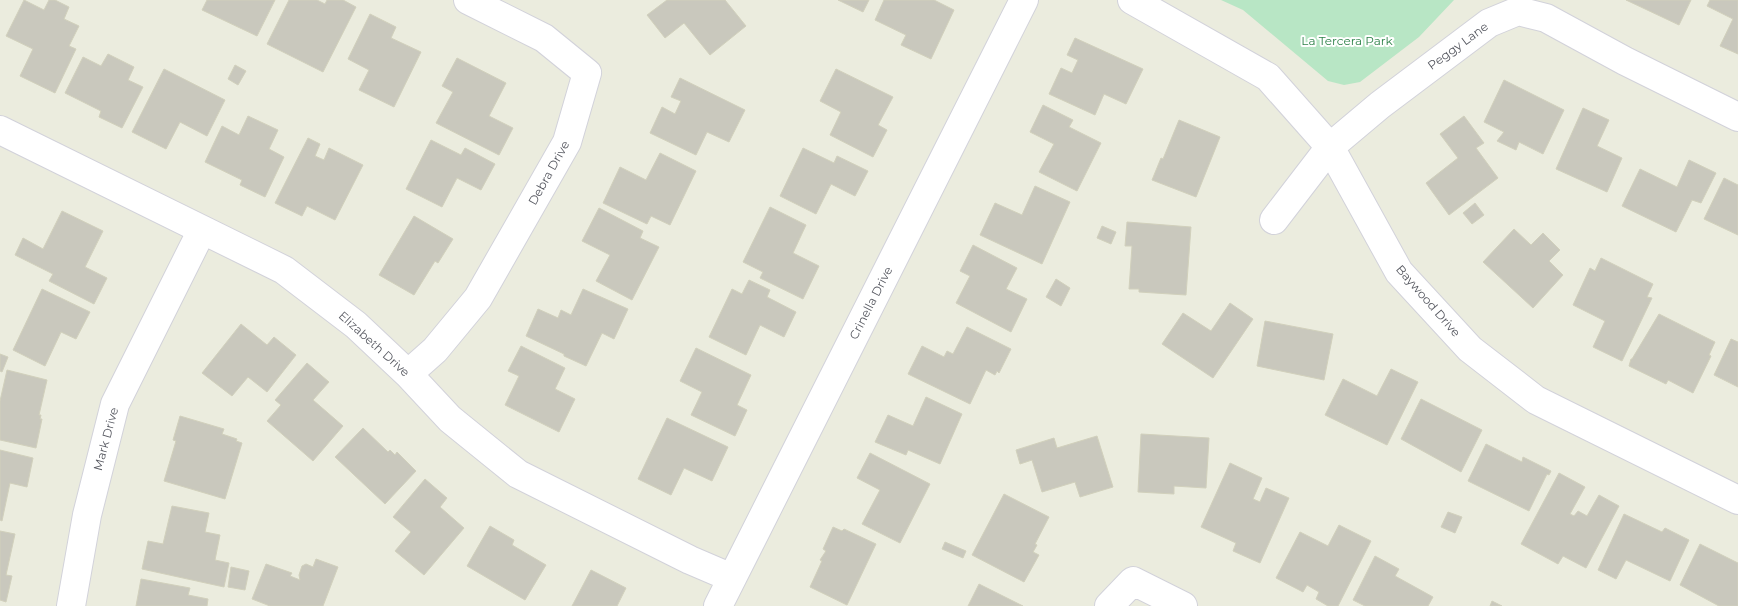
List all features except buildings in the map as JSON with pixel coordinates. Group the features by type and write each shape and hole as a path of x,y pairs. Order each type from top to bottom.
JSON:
{"street":[{"name":"Debra Drive","path":"408,374 435,350 478,298 567,142 587,73 544,38 468,0"},
{"name":"Crinella Drive","path":"718,606 1024,0"},
{"name":"Baywood Drive","path":"1132,0 1268,77 1330,147 1399,272 1470,349 1536,400 1738,500"},
{"name":"Peggy Lane","path":"1274,220 1330,147 1380,105 1489,23 1518,11 1546,18 1626,61 1738,117"},
{"name":"Elizabeth Drive","path":"0,130 284,270 356,325 408,374 450,419 518,474 690,560 732,578"},
{"name":"Mark Drive","path":"71,606 87,515 115,404 202,230"},
{"path":"1109,606 1133,581 1183,606"}],"green space":[{"name":"La Tercera Park","path":"1221,0 1454,0 1419,37 1360,82 1344,85 1328,81 1243,10"}]}
